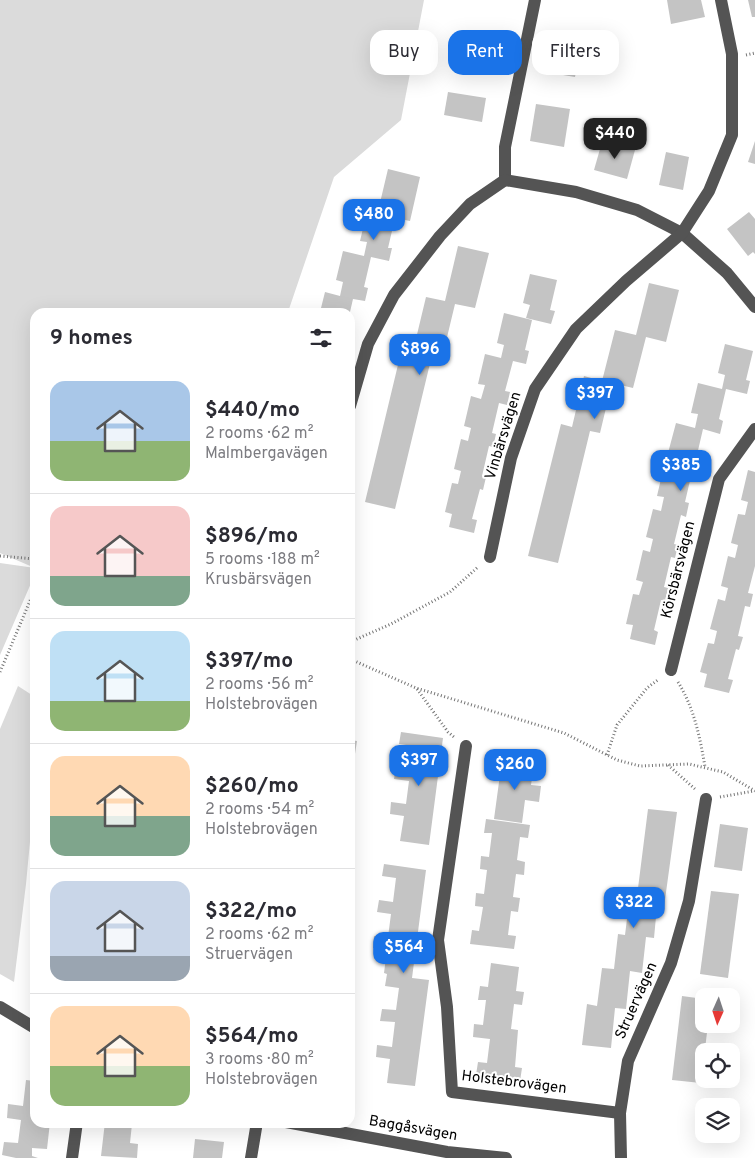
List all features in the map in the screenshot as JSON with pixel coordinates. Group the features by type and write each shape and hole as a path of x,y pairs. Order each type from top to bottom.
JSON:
{"street":[{"path":"505,180 505,147 535,0"},
{"name":"Vinbärsvägen","path":"490,557 511,458 535,389 576,330 626,281 682,233 709,191 732,135 732,54 721,0"},
{"path":"355,389 368,344 394,295 440,236 470,204 505,180 576,192 637,210 682,233 727,273 755,307"},
{"name":"Körsbärsvägen","path":"672,670 719,479 755,429"},
{"name":"Holstebrovägen","path":"466,746 438,940 447,1007 452,1092 620,1113"},
{"name":"Struervägen","path":"621,1158 620,1113 628,1061 671,963 686,910 706,799"},
{"path":"0,1007 30,1025"},
{"path":"72,1158 76,1128"},
{"path":"251,1158 256,1128"},
{"name":"Baggåsvägen","path":"315,1128 446,1155 506,1158"}],"path":[{"path":"0,556 30,559"},
{"path":"355,640 391,624 450,592 490,557"},
{"path":"0,672 30,601"},
{"path":"355,661 416,688 564,733 617,760 640,766 689,764 705,767 723,772 755,791"},
{"path":"607,755 617,725 648,688 672,670 686,696 700,736 705,767"},
{"path":"416,688 448,732 466,746"},
{"path":"667,764 706,799 755,791"}],"shaded area":[{"path":"0,0 424,0 418,30 370,30 370,75 410,75 401,120 334,177 289,308 30,308 30,566 0,553"},
{"path":"0,563 30,567 30,586 0,655"},
{"path":"18,686 30,694 30,842 14,982 0,974 0,729"}],"building":[{"path":"667,0 701,0 705,17 671,24"},
{"path":"748,0 755,0 755,17 752,17"},
{"path":"448,92 486,98 482,122 444,115"},
{"path":"536,104 570,109 564,147 530,141"},
{"path":"755,141 755,164 748,162"},
{"path":"602,142 635,150 627,179 594,170"},
{"path":"666,152 689,157 683,190 659,185"},
{"path":"388,169 420,177 410,221 395,218 388,248 392,248 389,261 371,257 364,287 368,288 365,301 353,299 351,308 321,308 325,292 340,296 343,282 336,280 343,251 364,256 367,242 360,241 367,212 386,216 387,209 379,207"},
{"path":"749,212 755,219 755,254 753,252 748,256 727,229"},
{"path":"458,246 489,253 475,308 455,304 443,354 433,351 395,509 365,502 403,344 414,347 426,297 445,301"},
{"path":"530,274 557,280 550,310 555,311 551,324 526,318 530,305 523,303"},
{"path":"649,283 679,290 666,342 646,337 633,388 612,383 600,433 590,431 558,563 528,556 561,424 572,427 584,376 602,381 615,330 636,335"},
{"path":"504,313 532,320 525,350 529,351 526,364 513,361 505,391 510,392 507,405 499,403 492,433 496,434 493,447 489,446 482,476 486,477 483,490 480,489 472,519 477,520 474,533 449,527 452,514 445,512 452,483 458,484 461,471 454,469 461,439 468,441 471,428 464,426 471,396 481,399 485,385 478,384 485,354 501,358 504,345 497,343"},
{"path":"725,344 753,351 746,380 750,381 747,394 726,389 719,419 723,421 720,434 703,429 696,459 700,461 697,474 692,472 685,502 689,503 686,517 681,515 674,544 678,545 675,558 671,557 664,587 668,588 665,601 661,600 654,630 658,632 655,645 630,639 633,625 626,624 633,594 639,595 643,582 636,580 643,550 650,552 653,539 646,537 653,509 661,511 664,497 657,496 664,466 672,468 675,455 668,453 676,423 695,428 698,414 691,413 698,383 722,389 725,375 718,373"},
{"path":"748,470 755,472 755,566 748,593 753,594 750,607 745,606 738,636 743,637 739,650 736,649 728,679 733,680 729,693 704,687 707,674 700,672 708,643 714,644 717,631 710,629 718,599 725,601 728,588 721,586 728,556 735,558 738,545 731,543 738,514 745,515 748,502 741,500"},
{"path":"401,732 443,738 429,845 400,841 404,816 390,814 391,802 406,804 409,781 394,779 396,767 410,769 413,746 399,744"},
{"path":"502,760 534,764 531,785 541,786 539,802 525,800 522,823 494,819"},
{"path":"648,809 677,812 664,907 657,906 654,938 646,937 642,973 630,971 626,1009 615,1008 611,1048 582,1045 587,1004 597,1006 602,968 614,969 618,934 625,935 629,903 636,904"},
{"path":"486,819 530,825 528,838 520,837 517,860 525,862 524,875 516,874 513,897 520,898 518,912 511,911 508,935 516,936 514,949 470,944 472,930 479,931 483,907 475,906 476,893 484,894 487,870 480,869 481,856 489,857 492,833 484,833"},
{"path":"720,824 748,828 742,871 714,867"},
{"path":"384,864 426,870 412,978 429,980 415,1086 387,1083 390,1059 376,1057 377,1045 392,1047 395,1022 380,1021 382,1009 396,1010 399,988 385,986 387,974 384,973 387,950 373,948 374,936 388,937 391,914 377,912 379,900 393,902 396,878 382,876"},
{"path":"711,891 739,894 728,978 700,974"},
{"path":"491,963 519,967 516,991 524,992 522,1005 514,1004 511,1029 518,1030 515,1067 522,1068 520,1081 476,1075 478,1062 487,1063 490,1039 473,1037 474,1024 483,1025 486,1000 478,1000 480,986 488,987"},
{"path":"682,996 695,998 695,1033 707,1033 706,1043 695,1043 695,1082 672,1080"},
{"path":"26,1080 30,1080 30,1128 49,1128 47,1149 32,1148 32,1156 38,1158 16,1158 2,1155 4,1142 18,1143 21,1120 7,1118 8,1104 23,1106"},
{"path":"104,1128 132,1128 130,1143 138,1144 137,1158 101,1156"},
{"path":"195,1139 224,1142 222,1158 193,1158"}]}
